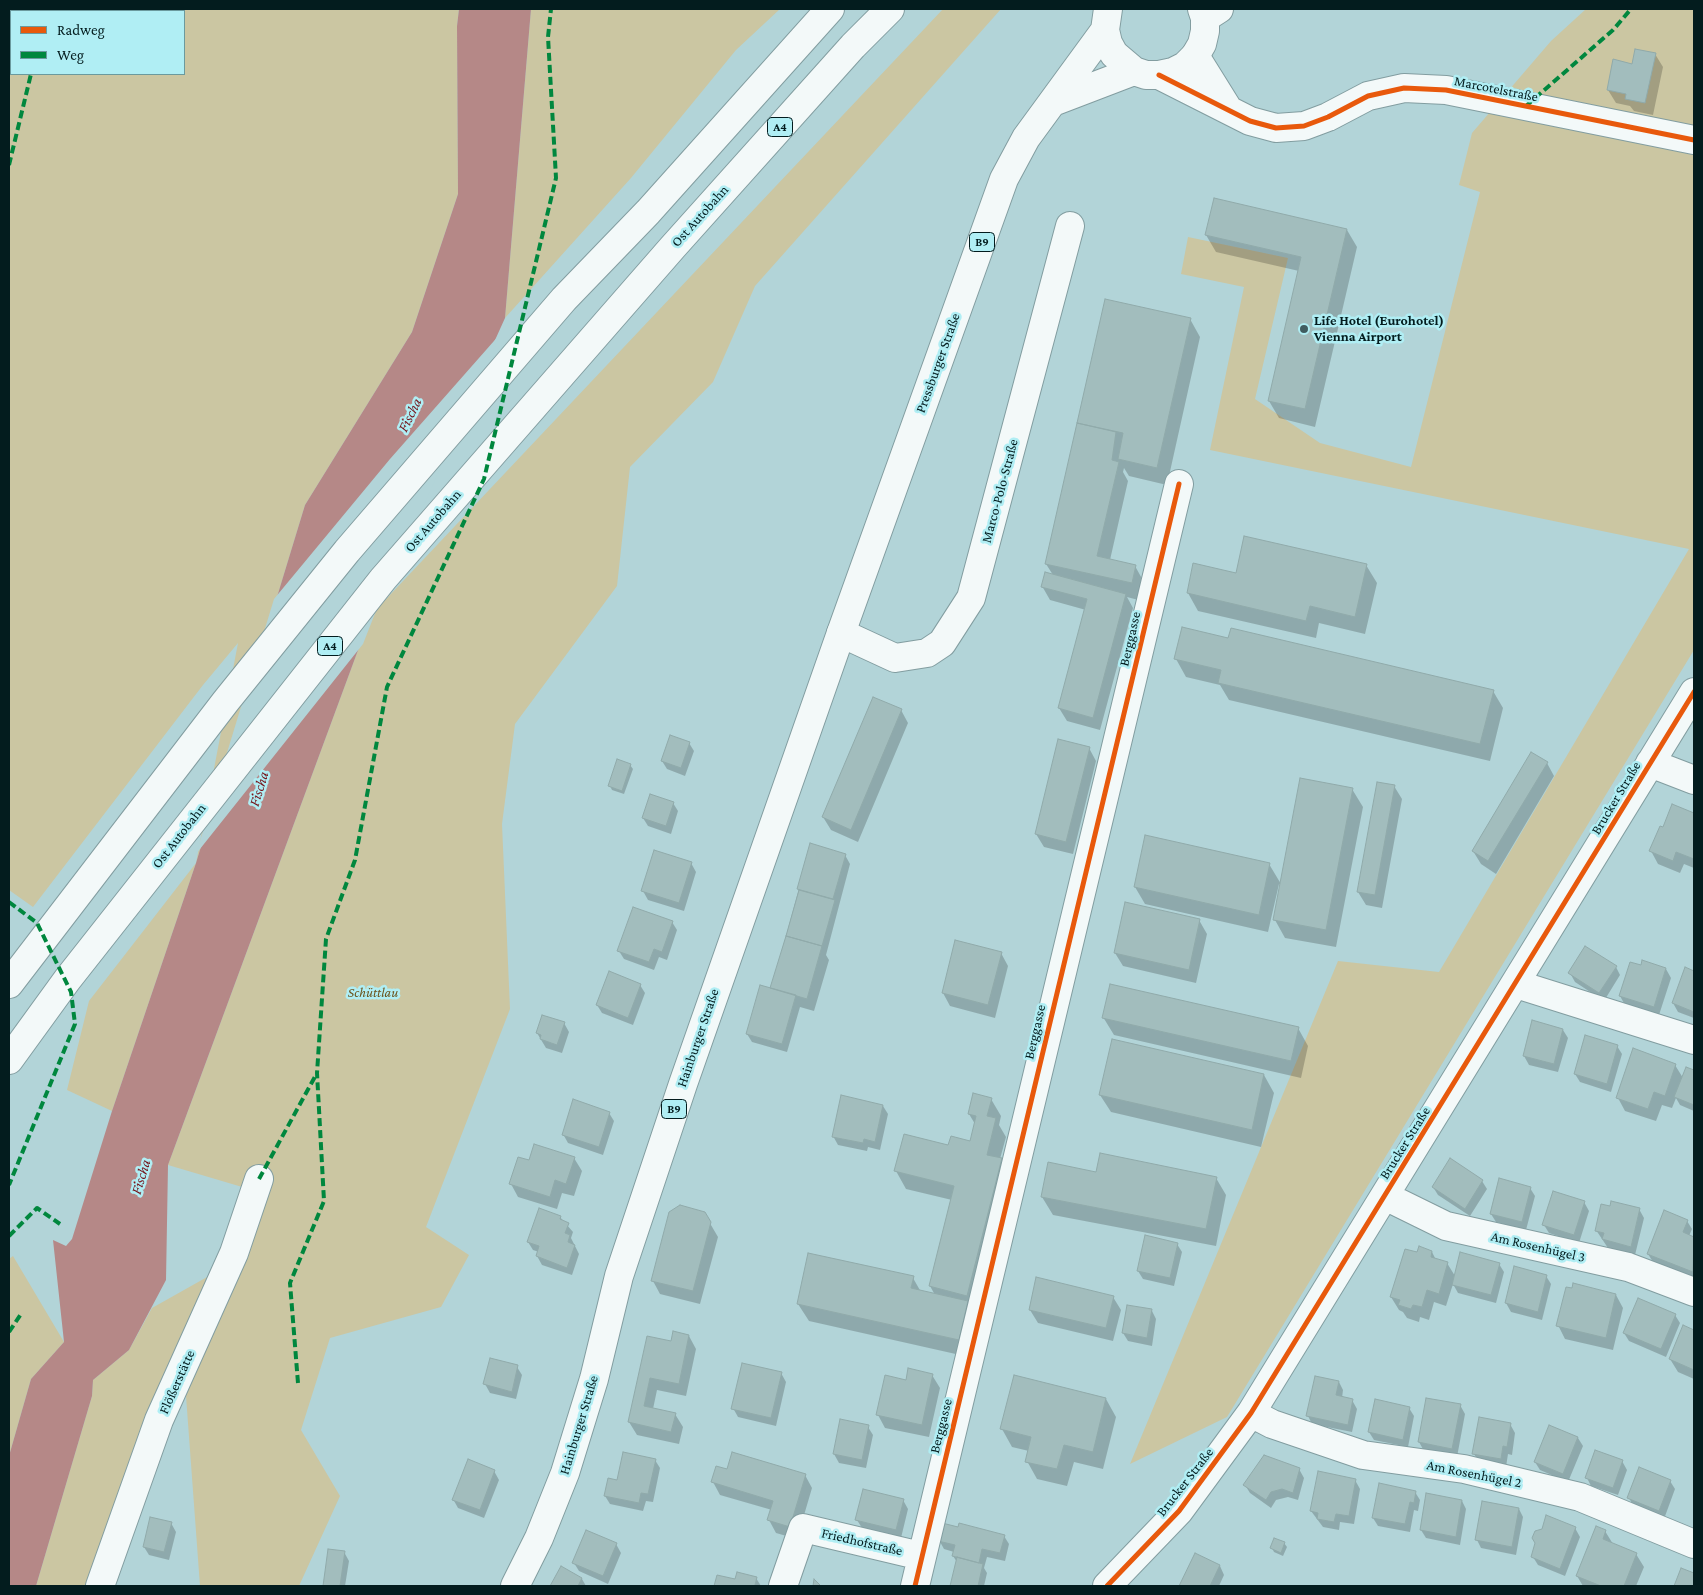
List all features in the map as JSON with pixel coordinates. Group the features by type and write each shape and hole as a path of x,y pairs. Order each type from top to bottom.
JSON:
{"main road":[{"path":"9,984 226,701 347,551 564,299 648,212 830,9"},
{"name":"Ost Autobahn","path":"9,1060 67,980 384,579 672,248 853,46 890,9"},
{"path":"1053,102 1146,73 1179,69 1195,56 1204,38 1209,12"},
{"name":"B9","path":"1106,19 1108,43 1114,54 1146,73"},
{"name":"Pressburger Straße","path":"841,634 1004,179 1026,138 1053,102 1106,19"},
{"name":"Marcotelstraße","path":"1195,56 1228,109"},
{"name":"Marcotelstraße","path":"1146,73 1228,109 1250,121 1276,128 1304,126 1328,117 1368,96 1404,88 1446,90 1694,140"},
{"name":"Marco-Polo-Straße","path":"841,634 895,658 927,653 942,643 971,598 1070,226"},
{"name":"Berggasse","path":"915,1586 1178,484"},
{"name":"Hainburger Straße","path":"515,1586 539,1538 565,1472 594,1378 622,1267 689,1066 841,634"},
{"name":"Brucker Straße","path":"1107,1586 1179,1511 1251,1413 1694,692"},
{"path":"1650,764 1694,780"},
{"path":"1516,984 1694,1040"},
{"name":"Flößerstätte","path":"100,1586 160,1420 234,1253 259,1179"},
{"name":"Am Rosenhügel 3","path":"1385,1196 1446,1226 1628,1267 1694,1292"},
{"name":"Am Rosenhügel 2","path":"1251,1413 1272,1424 1363,1455 1464,1469 1580,1497 1694,1544"},
{"name":"Friedhofstraße","path":"784,1586 803,1528 921,1556"}],"green space":[{"path":"9,9 459,9 457,26 458,194 412,332 305,505 196,863 238,643 203,685 33,907 9,890"},
{"path":"531,9 780,9 736,50 631,178 505,318"},
{"name":"Schüttlau","path":"943,9 1001,9 755,286 713,382 630,467 617,586 515,724 502,824 510,1009 426,1227 469,1255 441,1307 330,1338 301,1430 340,1496 299,1586 200,1586 186,1396 150,1414 89,1586 36,1586 92,1396 93,1380 129,1350 152,1308 248,1254 259,1192 168,1165 371,615"},
{"path":"1586,9 1694,9 1694,650 1227,1417 1130,1464 1338,961 1439,972 1689,549 1210,450 1244,287 1181,274 1188,237 1288,258 1255,399 1320,443 1411,467 1480,192 1459,185 1472,133 1551,41"},
{"path":"196,863 112,1111 67,1090 89,1001"},
{"path":"13,1256 64,1342 31,1379 9,1456 9,1259"}],"water":[{"name":"Fischa","path":"459,9 531,9 505,318 371,615 168,1165 166,1280 129,1350 93,1380 92,1396 36,1586 9,1586 9,1456 31,1379 64,1342 53,1240 66,1246 72,1239 112,1111 196,863 305,505 412,332 458,194 457,26"}],"pier":[{"path":"501,333 363,644 196,854 274,599 390,459"}],"building":[{"path":"1635,49 1656,53 1645,103 1625,99 1626,94 1607,90 1613,59 1632,64"},
{"name":"Life Hotel (Eurohotel) Vienna Airport","path":"1214,198 1347,229 1305,409 1268,401 1301,257 1205,235"},
{"path":"1105,299 1191,318 1157,468 1118,459 1123,433 1077,423"},
{"path":"1077,423 1116,432 1112,460 1119,462 1097,556 1136,565 1132,583 1045,564"},
{"path":"1244,536 1367,564 1355,617 1310,606 1306,621 1187,593 1193,563 1236,573"},
{"path":"1045,572 1126,594 1093,718 1058,708 1087,599 1041,587"},
{"path":"1182,627 1228,638 1231,628 1494,690 1480,744 1218,683 1221,670 1174,659"},
{"path":"873,697 902,709 851,830 822,817"},
{"path":"670,735 690,742 681,768 661,761"},
{"path":"1058,739 1090,747 1066,842 1035,834"},
{"path":"1531,752 1548,762 1488,861 1472,851"},
{"path":"617,759 631,764 622,791 608,786"},
{"path":"1300,778 1353,788 1326,930 1273,920"},
{"path":"1377,782 1395,785 1375,895 1357,892"},
{"path":"650,794 674,802 666,826 642,818"},
{"path":"1672,804 1694,813 1694,859 1676,852 1673,861 1649,851 1660,826 1663,827"},
{"path":"1145,835 1270,863 1259,915 1134,887"},
{"path":"810,843 846,854 833,899 797,889"},
{"path":"654,850 692,862 679,903 641,891"},
{"path":"799,890 835,900 822,946 786,936"},
{"path":"1125,902 1200,919 1189,970 1114,953"},
{"path":"633,907 673,921 662,952 654,949 649,962 617,951"},
{"path":"786,936 822,946 807,999 770,988"},
{"path":"955,940 1002,952 988,1005 942,993"},
{"path":"1585,946 1617,966 1599,993 1568,973"},
{"path":"1642,960 1666,968 1654,1007 1619,996 1630,962 1641,965"},
{"path":"1685,967 1694,971 1694,1012 1672,1003"},
{"path":"609,971 641,984 628,1018 596,1005"},
{"path":"1110,984 1299,1027 1291,1061 1102,1018"},
{"path":"760,985 796,995 782,1044 746,1034"},
{"path":"542,1015 565,1022 557,1045 540,1039 541,1035 536,1033"},
{"path":"1532,1020 1563,1029 1554,1064 1523,1056"},
{"path":"1585,1035 1618,1045 1607,1084 1574,1074"},
{"path":"1112,1039 1264,1074 1252,1130 1099,1095"},
{"path":"1633,1048 1676,1064 1665,1096 1654,1092 1648,1109 1616,1098"},
{"path":"1686,1067 1694,1070 1694,1105 1674,1097"},
{"path":"973,1093 992,1098 987,1116 996,1118 987,1155 1002,1158 967,1296 929,1286 954,1186 894,1171 904,1134 948,1145 951,1136 970,1141 976,1116 968,1114"},
{"path":"841,1095 883,1105 875,1142 864,1139 863,1143 832,1137"},
{"path":"573,1099 610,1112 599,1147 562,1135"},
{"path":"534,1144 575,1157 566,1184 555,1180 550,1197 509,1184 518,1157 529,1160"},
{"path":"1100,1153 1217,1177 1206,1229 1041,1197 1048,1162 1096,1172"},
{"path":"1450,1158 1483,1180 1465,1209 1432,1187"},
{"path":"1499,1178 1531,1187 1522,1222 1490,1214"},
{"path":"1553,1191 1585,1201 1574,1235 1542,1225"},
{"path":"1611,1201 1640,1208 1631,1247 1602,1239 1604,1233 1595,1231 1601,1204 1610,1206"},
{"path":"680,1205 705,1212 711,1222 693,1291 651,1281 669,1212"},
{"path":"539,1208 561,1216 560,1219 569,1223 565,1233 570,1235 568,1242 575,1245 567,1268 536,1256 539,1246 527,1242"},
{"path":"1664,1210 1688,1220 1683,1232 1694,1237 1693,1272 1647,1254"},
{"path":"1145,1235 1178,1243 1170,1278 1137,1271"},
{"path":"1419,1246 1432,1251 1431,1257 1448,1262 1439,1294 1427,1290 1422,1307 1413,1305 1411,1309 1398,1305 1400,1300 1390,1297 1405,1249 1417,1252"},
{"path":"1460,1252 1500,1263 1491,1295 1452,1285"},
{"path":"808,1253 914,1276 911,1288 968,1301 959,1340 797,1304"},
{"path":"1514,1266 1547,1275 1538,1312 1505,1303"},
{"path":"1036,1277 1114,1296 1106,1328 1029,1310"},
{"path":"1573,1283 1616,1294 1606,1338 1556,1326 1566,1287 1572,1288"},
{"path":"1638,1298 1676,1314 1661,1349 1623,1333"},
{"path":"1127,1305 1152,1309 1147,1338 1122,1333"},
{"path":"1683,1325 1694,1330 1694,1370 1669,1359"},
{"path":"673,1331 689,1335 679,1384 650,1378 644,1406 676,1413 671,1432 628,1422 647,1336 671,1341"},
{"path":"490,1358 518,1365 512,1392 483,1384"},
{"path":"742,1363 782,1372 771,1418 731,1409"},
{"path":"908,1368 933,1374 922,1425 876,1415 885,1375 906,1380"},
{"path":"1014,1375 1106,1398 1093,1452 1064,1445 1057,1469 1025,1462 1031,1437 1000,1429"},
{"path":"1315,1376 1339,1381 1336,1395 1353,1399 1348,1425 1306,1416"},
{"path":"1426,1398 1461,1404 1452,1449 1418,1442"},
{"path":"1375,1399 1410,1407 1403,1440 1368,1432"},
{"path":"1479,1417 1511,1423 1507,1447 1503,1446 1501,1459 1472,1454"},
{"path":"840,1419 869,1425 862,1460 833,1454"},
{"path":"1549,1425 1578,1437 1563,1474 1534,1462"},
{"path":"1595,1450 1623,1460 1613,1488 1585,1478"},
{"path":"623,1452 656,1459 648,1494 641,1493 639,1503 604,1496 608,1478 617,1480"},
{"path":"732,1452 806,1474 790,1527 767,1520 773,1501 711,1482 716,1466 727,1469"},
{"path":"1264,1455 1300,1468 1293,1493 1282,1489 1271,1492 1266,1500 1243,1485"},
{"path":"468,1459 495,1470 480,1510 452,1500"},
{"path":"1639,1467 1671,1480 1659,1511 1627,1498"},
{"path":"1318,1471 1356,1479 1349,1516 1336,1514 1334,1522 1317,1519 1318,1513 1310,1511"},
{"path":"1379,1483 1416,1491 1414,1503 1410,1502 1405,1524 1372,1518"},
{"path":"863,1489 904,1499 896,1530 855,1520"},
{"path":"1426,1493 1462,1500 1456,1537 1420,1530"},
{"path":"1482,1501 1519,1508 1512,1547 1475,1540"},
{"path":"1546,1515 1576,1527 1560,1569 1531,1557 1535,1543 1532,1538 1535,1531 1542,1529"},
{"path":"150,1517 172,1522 164,1552 143,1547"},
{"path":"942,1523 958,1527 959,1523 1005,1535 1000,1553 982,1549 979,1563 952,1556 955,1545 938,1541"},
{"path":"1596,1526 1606,1530 1603,1539 1637,1553 1624,1586 1601,1586 1576,1576"},
{"path":"586,1530 617,1543 603,1576 572,1563"},
{"path":"1274,1538 1285,1542 1281,1553 1270,1548"},
{"path":"328,1549 345,1551 340,1586 323,1586"},
{"path":"1195,1553 1220,1565 1210,1586 1179,1586"},
{"path":"957,1557 983,1564 978,1586 950,1586"},
{"path":"561,1566 582,1578 578,1586 550,1586"},
{"path":"1681,1568 1694,1573 1694,1586 1674,1586"},
{"path":"737,1572 757,1577 755,1585 761,1586 714,1586 717,1575 735,1579"},
{"path":"814,1579 821,1586 813,1586"}],"marked path":[{"path":"298,1383 290,1283 324,1201 317,1073 326,939 355,860 387,687 484,479 556,178 548,37 551,9"},
{"path":"1526,106 1613,30 1631,9"},
{"path":"9,165 31,75"},
{"path":"9,902 37,923 71,992 75,1024 9,1185"},
{"path":"259,1179 317,1073"},
{"path":"9,1236 37,1208 60,1224"},
{"path":"9,1332 21,1314"}],"cycle path":[{"path":"1159,75 1250,121 1276,128 1304,126 1328,117 1368,96 1404,88 1446,90 1694,140"},
{"path":"915,1586 1179,484"},
{"path":"1107,1586 1179,1511 1251,1413 1694,692"}],"place":[{"name":"Life Hotel (Eurohotel) Vienna Airport","path":"1304,329"}]}
